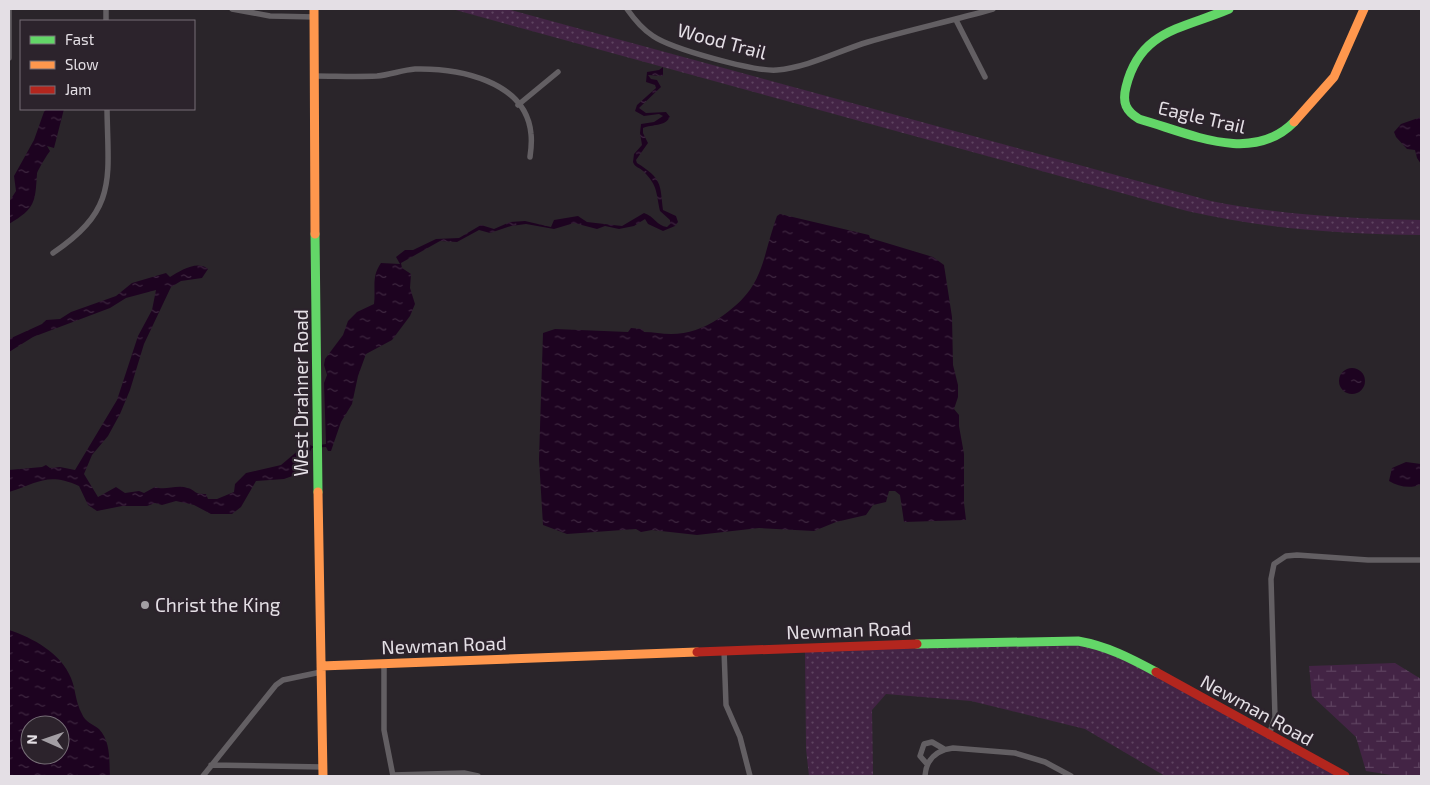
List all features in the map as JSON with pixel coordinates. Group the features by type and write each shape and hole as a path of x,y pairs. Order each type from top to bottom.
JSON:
{"street":[{"path":"9,9 9,58"},
{"path":"232,9 270,16 315,13"},
{"name":"Wood Trail","path":"627,9 636,21 654,37 679,48 766,70 805,64 866,42 993,9"},
{"name":"Eagle Trail","path":"1229,9 1206,19 1172,28 1146,45 1133,64 1124,96 1129,113 1139,119 1229,144 1249,145 1270,140 1292,124 1334,77 1364,9"},
{"name":"West Drahner Road","path":"315,13 316,399 323,772"},
{"path":"956,20 985,77"},
{"path":"315,76 376,76 414,69 469,74 490,82 505,91 518,104 531,133 530,157"},
{"path":"518,104 558,72"},
{"path":"53,254 74,240 92,221 102,202 107,183 107,110"},
{"path":"1268,735 1276,717 1271,579 1274,564 1286,556 1297,555 1368,560 1421,560"},
{"name":"Newman Road","path":"321,669 384,664 724,650 1078,640 1101,645 1119,652 1344,776"},
{"path":"724,650 726,706 742,744 750,776"},
{"path":"384,664 384,730 393,776 464,773 478,776"},
{"path":"203,776 276,685 283,680 321,669"},
{"path":"927,764 920,756 924,744 932,742 944,749 1015,753 1045,762 1067,775"},
{"path":"926,776 927,764 944,749"},
{"path":"211,765 323,772"}],"green space":[{"path":"452,9 507,9 1211,201 1263,210 1316,215 1368,219 1421,220 1421,235 1362,233 1274,226 1187,211"},
{"path":"1080,644 1104,649 1341,776 1165,776 1085,729 971,701 886,694 872,710 873,776 809,776 806,749 805,651"},
{"path":"1395,663 1421,679 1421,776 1397,776 1366,771 1356,737 1312,696 1309,666"}],"water":[{"path":"663,67 663,76 648,75 651,79 657,80 661,87 639,108 646,113 666,112 670,117 661,124 643,128 643,133 648,143 636,160 658,182 663,210 676,216 678,222 675,226 663,231 648,224 645,219 634,226 619,229 605,226 597,229 574,223 554,229 526,224 511,226 490,233 479,230 457,242 440,241 401,263 402,268 411,274 410,288 415,304 410,316 392,340 366,354 358,376 352,404 341,422 331,451 328,451 326,447 312,448 298,474 284,479 256,481 241,507 232,514 211,514 194,505 176,501 162,505 155,503 147,506 122,506 97,511 88,505 79,486 51,479 36,482 9,492 9,470 46,465 50,468 60,467 75,470 117,400 138,336 152,310 156,290 126,298 110,308 33,337 9,352 9,339 42,324 46,320 60,319 71,312 116,296 132,283 166,273 170,277 194,266 208,269 202,278 181,281 171,287 144,344 130,390 120,414 108,436 92,455 84,474 98,497 116,487 125,493 139,491 144,493 155,487 179,487 206,494 208,499 217,499 234,492 235,484 246,473 281,465 309,444 312,446 326,444 324,383 327,375 324,365 325,359 343,335 348,321 357,312 374,304 375,278 381,263 400,264 396,257 405,250 413,250 436,239 459,238 481,225 494,229 510,222 525,221 551,227 554,220 578,216 587,222 622,226 644,213 667,227 670,224 670,220 660,211 654,186 649,177 633,162 634,154 642,145 641,124 654,122 663,116 659,114 644,116 635,111 637,105 656,88 655,85 646,82 647,72 659,70"},
{"path":"45,110 64,110 54,148 47,146 50,151 37,172 36,191 32,204 29,209 9,224 9,202 16,191 14,176 34,140"},
{"path":"1421,117 1421,164 1415,150 1407,149 1394,132 1401,124"},
{"path":"780,214 869,235 870,238 933,257 944,265 952,317 953,365 958,385 958,397 954,409 959,415 964,454 966,520 904,522 900,495 895,491 889,491 886,502 873,505 866,515 836,522 814,531 759,528 697,535 652,530 641,532 636,529 567,534 543,525 539,459 543,333 555,329 628,332 631,328 642,329 644,332 677,334 690,332 707,325 733,308 745,297 753,285 759,274 777,216"},
{"path":"1352,368 1361,372 1365,381 1361,390 1352,394 1343,390 1339,381 1343,372"},
{"path":"1406,462 1421,464 1421,484 1405,487 1389,481 1392,468"},
{"path":"9,630 37,642 53,654 66,669 73,682 78,705 83,717 99,729 106,740 109,751 110,776 9,776"}],"traffic: fast":[{"path":"1229,9 1179,27 1152,43 1141,54 1126,87 1125,102 1128,110 1139,119 1178,131 1220,142 1240,144 1259,142 1277,135 1294,122"},
{"path":"315,234 318,492"},
{"path":"917,644 1078,641 1109,649 1156,672"}],"traffic: slow":[{"path":"314,9 315,234"},
{"path":"1294,122 1334,77 1364,9"},
{"path":"318,492 323,776"},
{"path":"321,666 697,652"}],"traffic: jam":[{"path":"697,652 917,644"},
{"path":"1156,672 1345,776"}],"place":[{"name":"Christ the King","path":"145,605"}]}
